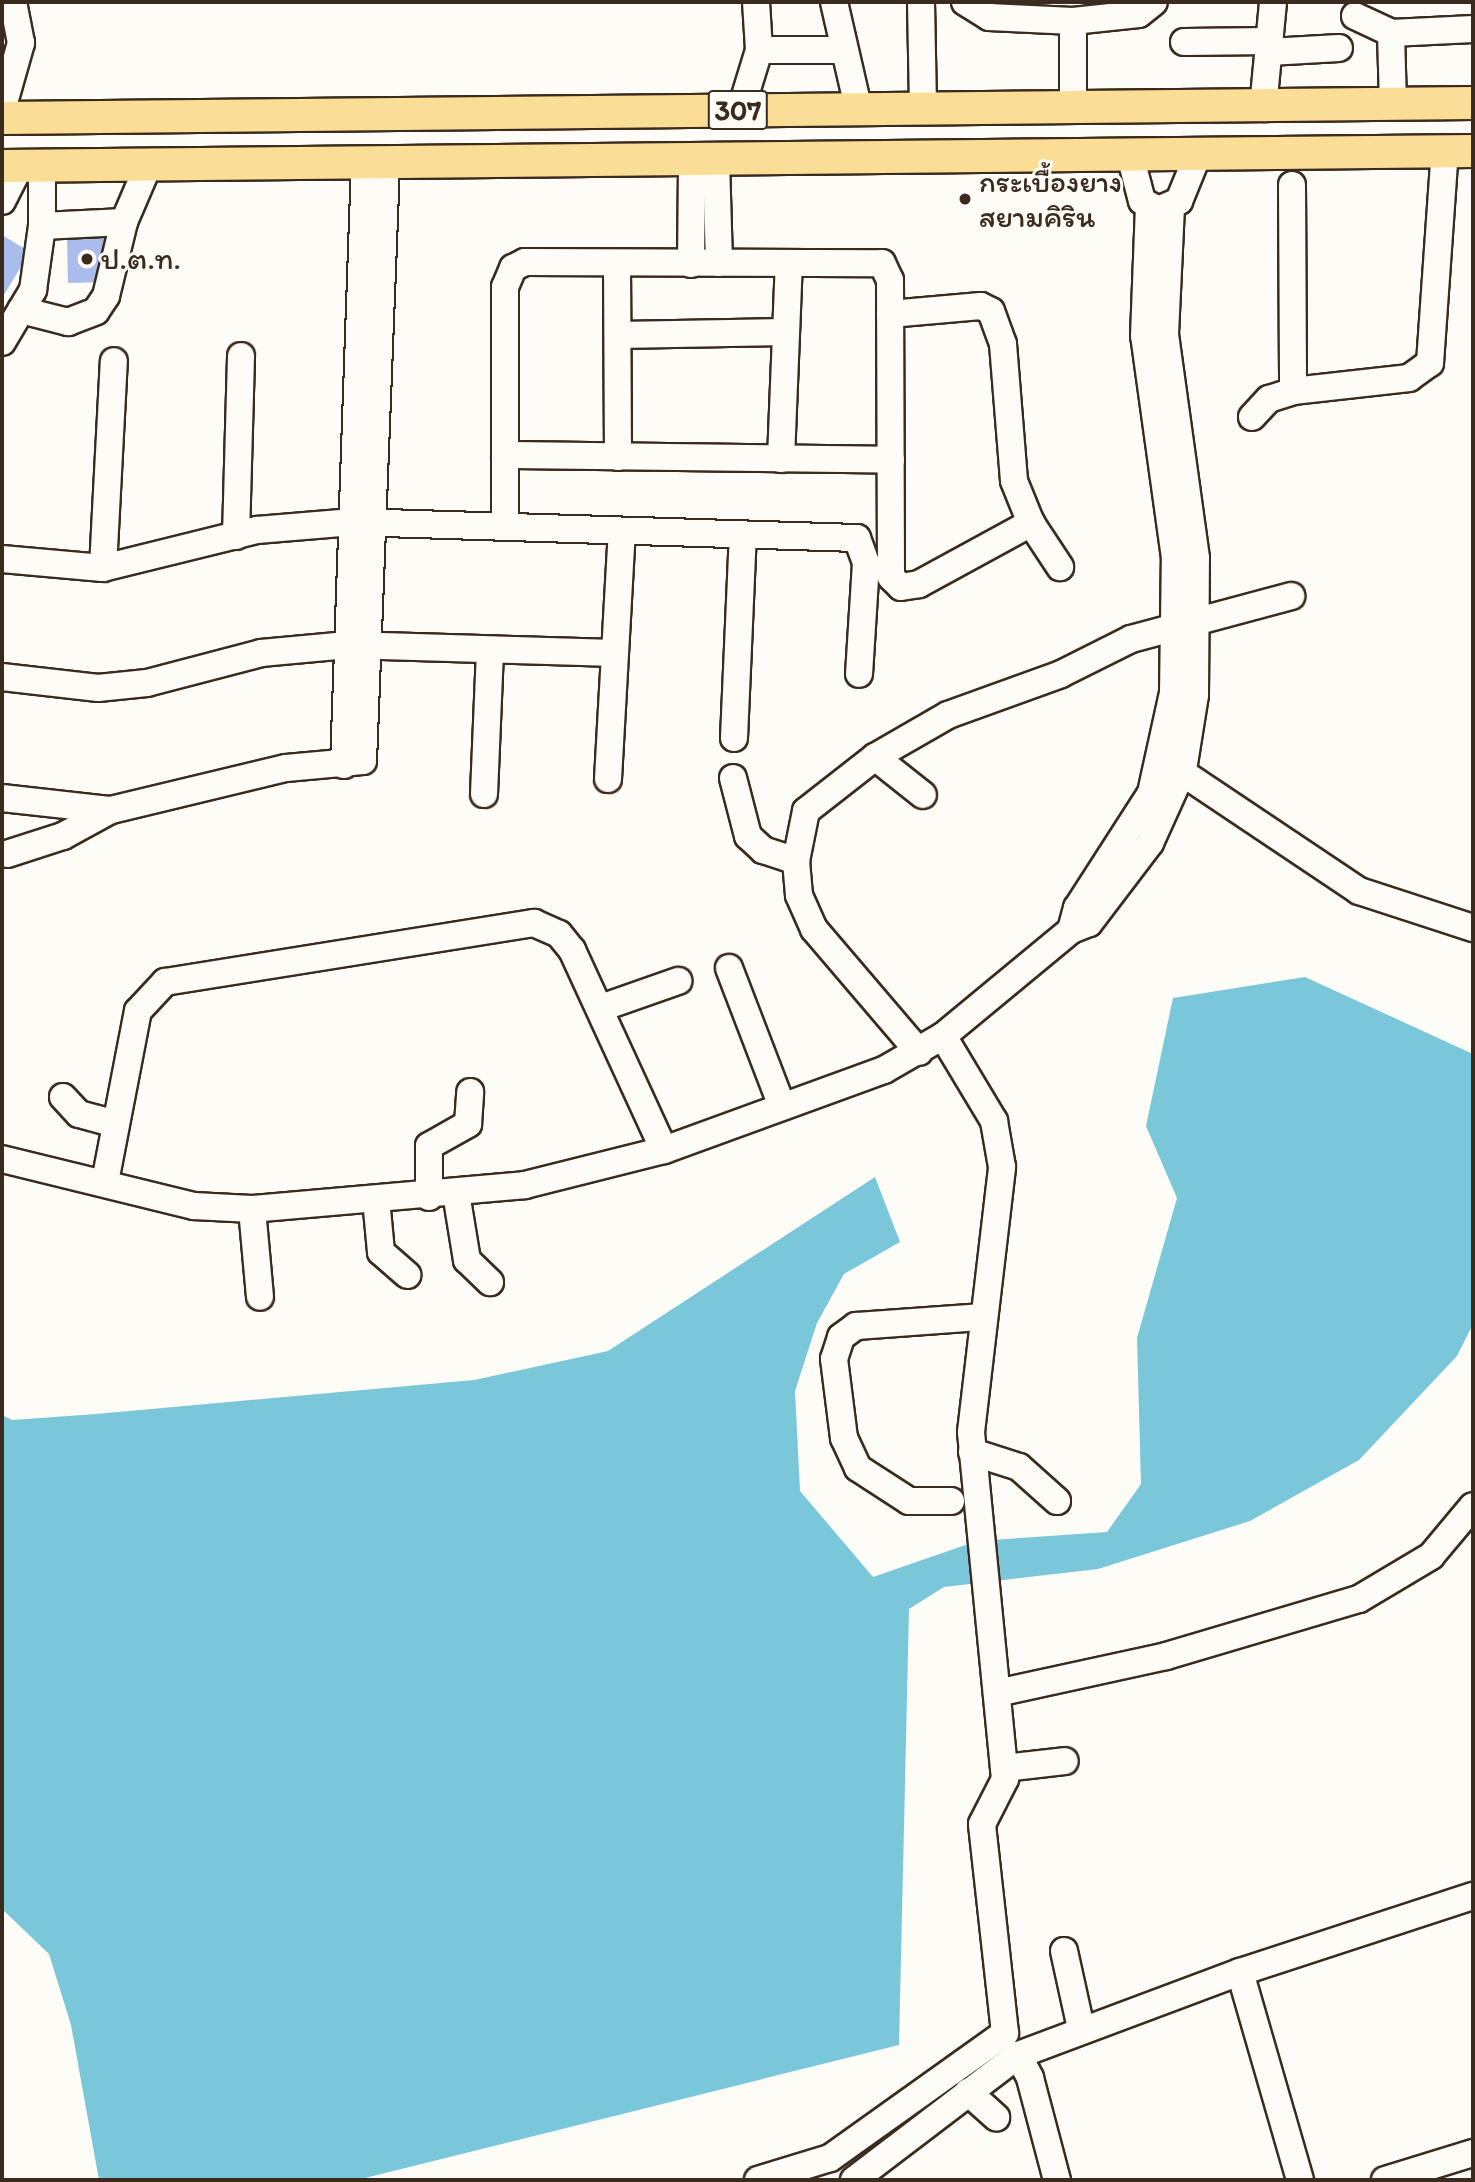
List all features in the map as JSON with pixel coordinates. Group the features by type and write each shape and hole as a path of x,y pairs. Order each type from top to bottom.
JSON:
{"main road":[{"name":"307","path":"2,118 858,107 1263,108 1473,103"},
{"name":"307","path":"21,166 1131,159 1459,151"}],"street":[{"path":"2,110 21,43 13,2"},
{"path":"741,110 759,50 756,2"},
{"path":"834,2 840,50 853,69 858,107"},
{"path":"921,2 923,107"},
{"path":"965,2 989,17 1073,21 1139,14 1154,2"},
{"path":"1263,108 1273,2"},
{"path":"1355,16 1391,33 1473,29"},
{"path":"1073,21 1073,107"},
{"path":"1391,33 1393,106"},
{"path":"1184,42 1339,48"},
{"path":"759,50 840,50"},
{"path":"1252,417 1269,399 1293,391 1409,378 1430,363 1459,151"},
{"path":"2,1159 105,1182 194,1206 252,1209 429,1196 525,1185 664,1150 919,1052 943,1036 1071,930 1077,908 1130,834 1173,766 1186,623 1144,336 1160,208 1187,188 1197,157"},
{"path":"1131,159 1133,182 1160,208"},
{"path":"704,162 719,263"},
{"path":"691,264 704,162"},
{"path":"7,854 63,836 111,810 286,768 352,765 365,756 358,646 375,165"},
{"path":"2,201 21,166"},
{"path":"2,342 21,310 40,268 42,226 21,166"},
{"path":"21,310 68,323 96,310 106,296 124,222 148,166"},
{"path":"1292,185 1293,391"},
{"path":"42,226 124,222"},
{"path":"505,527 507,276 525,262 882,263 890,280 891,577 901,587 919,584 1031,523"},
{"path":"617,263 618,457"},
{"path":"781,459 789,263"},
{"path":"890,314 981,306 991,312 1003,344 1014,481 1031,523 1060,567"},
{"path":"618,335 786,332"},
{"path":"236,536 241,356"},
{"path":"103,568 114,361"},
{"path":"505,455 891,460"},
{"path":"2,559 103,568 236,536 364,523 857,538 863,545 859,674"},
{"path":"608,779 622,531"},
{"path":"734,738 743,535"},
{"path":"919,1052 814,929 799,895 796,861 806,811 875,757 948,715 1060,674 1131,639 1291,596"},
{"path":"2,677 98,688 147,683 261,653 358,646 615,653"},
{"path":"484,794 490,650"},
{"path":"875,757 923,795"},
{"path":"1173,766 1359,891 1473,928"},
{"path":"733,778 748,836 763,850 796,861"},
{"path":"2,798 111,810"},
{"path":"105,1182 138,1011 165,982 534,923 559,934 572,950 601,1008 664,1150"},
{"path":"729,968 782,1106"},
{"path":"601,1008 678,981"},
{"path":"758,2180 830,2158 1001,2040 1005,2024 982,1824 1002,1793 1004,1768 972,1452 981,1317 1000,1213 1002,1167 994,1121 943,1036"},
{"path":"429,1196 429,1146 468,1124 470,1092"},
{"path":"63,1097 79,1114 116,1124"},
{"path":"456,1193 467,1260 489,1282"},
{"path":"376,1199 381,1252 407,1275"},
{"path":"252,1209 260,1297"},
{"path":"951,1501 909,1501 858,1468 844,1438 834,1359 841,1337 856,1326 981,1317"},
{"path":"972,1452 1018,1467 1057,1501"},
{"path":"997,1693 1166,1656 1359,1599 1432,1556 1473,1506"},
{"path":"1004,1768 1065,1761"},
{"path":"853,2180 1018,2055 1081,2028 1240,1972 1473,1896"},
{"path":"1064,1951 1081,2028"},
{"path":"1240,1972 1300,2180"},
{"path":"1018,2055 1030,2078 1057,2180"},
{"path":"968,2092 996,2117"},
{"path":"1385,2180 1473,2153"}],"water":[{"path":"1305,977 1473,1054 1473,1324 1457,1356 1359,1460 1250,1521 1098,1569 944,1587 909,1609 899,2045 357,2180 99,2180 71,2025 49,1954 2,1909 2,1415 12,1420 96,1414 474,1380 608,1351 875,1177 900,1242 844,1274 817,1323 795,1391 800,1491 873,1577 977,1541 1107,1532 1141,1484 1137,1338 1177,1198 1146,1126 1173,998"}],"building":[{"path":"2,235 30,252 2,298"},
{"name":"ป.ต.ท.","path":"106,235 107,282 68,283 67,236"}],"place":[{"name":"กระเบื้องยาง สยามคิริน","path":"965,199"},
{"name":"ป.ต.ท.","path":"87,259"}]}
